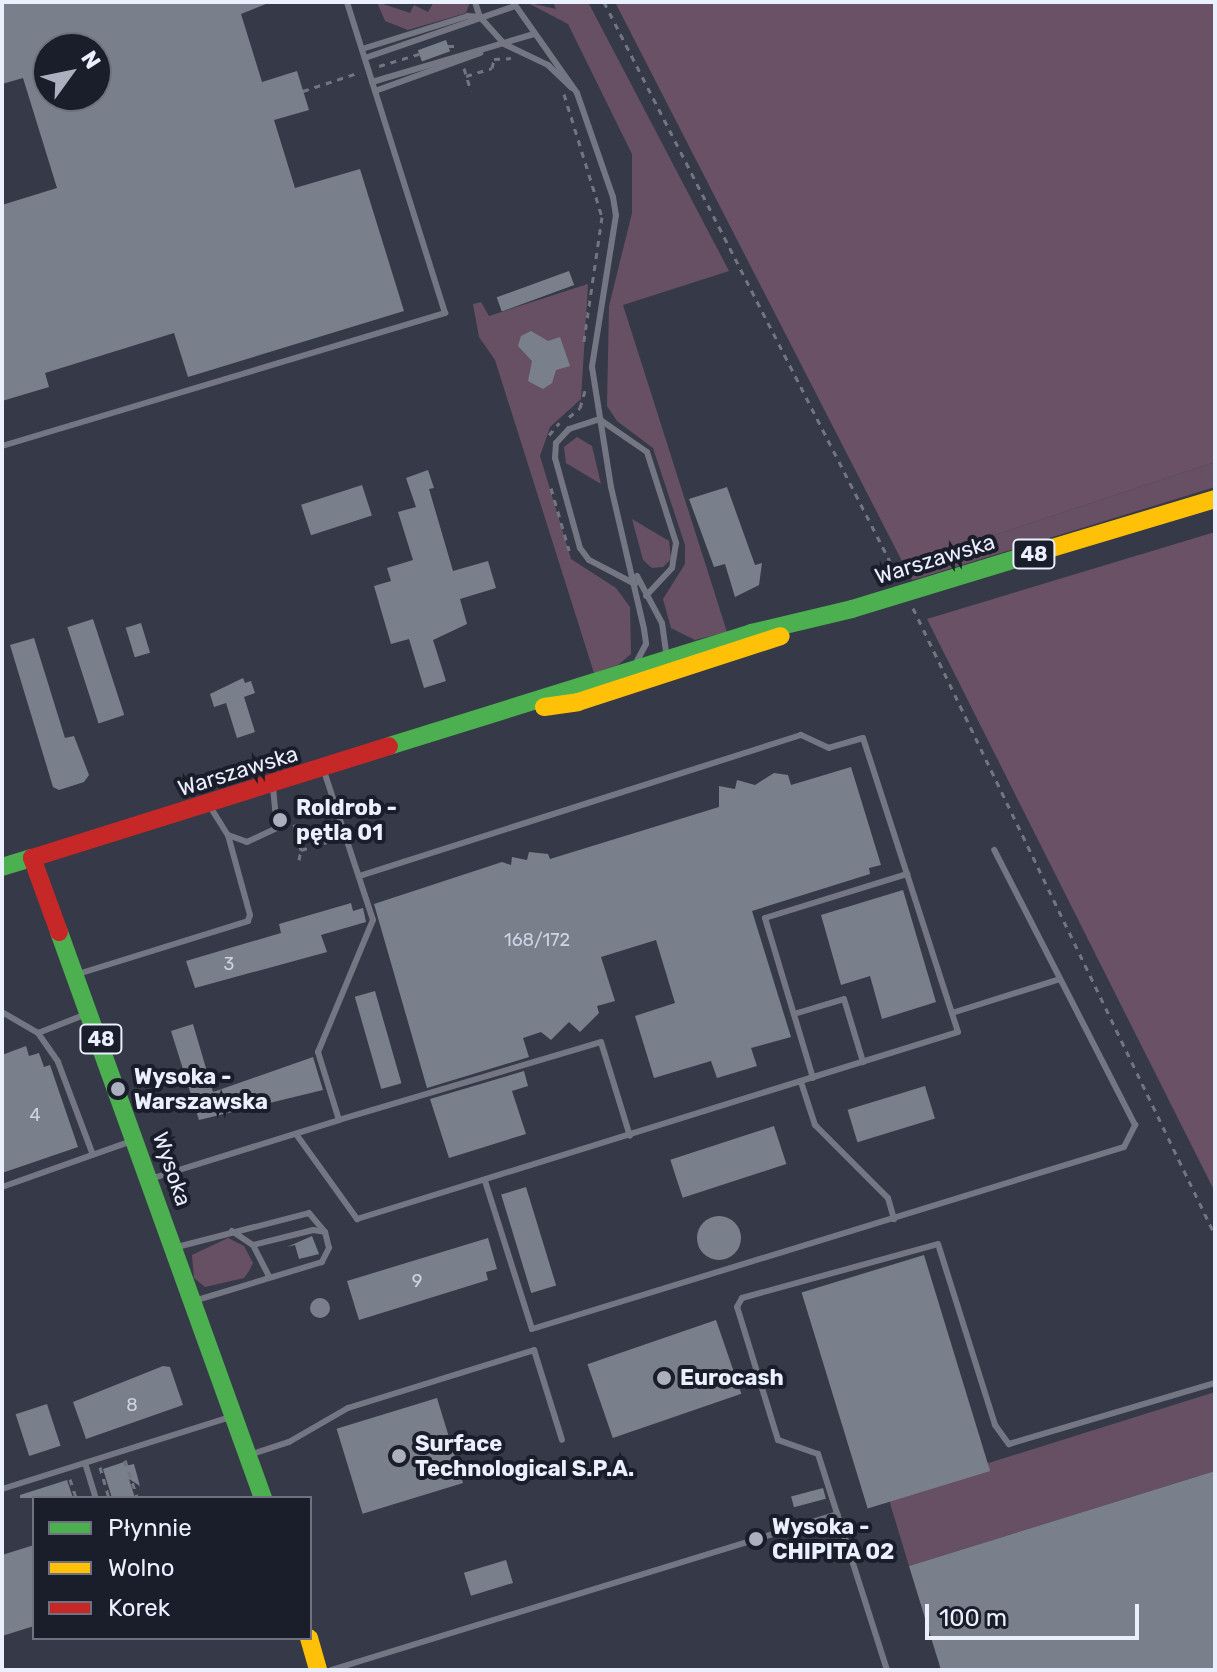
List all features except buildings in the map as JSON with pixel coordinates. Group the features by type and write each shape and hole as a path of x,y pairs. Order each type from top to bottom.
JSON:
{"main road":[{"name":"Warszawska","path":"487,719 578,702 636,685 695,658 1215,499"},
{"name":"Warszawska","path":"2,867 487,719 662,660 695,658"},
{"name":"Wysoka","path":"32,858 78,974 262,1496"},
{"path":"310,1640 318,1670"}],"lane":[{"path":"2,446 445,313 347,2"},
{"path":"475,2 480,17 504,44 548,65 577,93"},
{"path":"365,58 471,25 480,17 514,4 577,93 616,215 592,367 599,419 632,565 646,644 640,659 621,673"},
{"path":"362,49 468,16 480,17"},
{"path":"375,91 462,63 481,52 534,34"},
{"path":"372,82 459,53 481,52"},
{"path":"599,419 569,429 556,443 555,458 580,548 589,560 635,584"},
{"path":"599,419 647,452 676,543 672,568 646,596"},
{"path":"632,565 667,637 695,658"},
{"path":"636,685 662,660 667,637"},
{"path":"646,644 662,660"},
{"path":"296,1134 357,1219 958,1032 863,738 829,748 801,735 359,876"},
{"path":"324,770 373,920 318,1052 339,1120"},
{"path":"228,835 247,842 277,828 273,785"},
{"path":"78,974 248,921 250,915 228,835 209,805"},
{"path":"485,1181 532,1329 1124,1147 1135,1125 994,850"},
{"path":"813,1078 765,918 907,874"},
{"path":"952,1013 1060,979"},
{"path":"794,1014 844,999 863,1062"},
{"path":"2,1012 38,1033 70,1088 93,1155"},
{"path":"38,1033 91,1012"},
{"path":"150,1179 601,1042 630,1136"},
{"path":"801,1082 815,1125 888,1198 894,1219"},
{"path":"2,1187 136,1139"},
{"path":"175,1248 309,1213 325,1232 329,1248 322,1262 194,1301"},
{"path":"253,1245 313,1230 325,1232"},
{"path":"232,1231 253,1245 269,1276"},
{"path":"887,1670 818,1454 778,1440 737,1307 742,1298 938,1244 995,1425 1009,1444 1215,1383"},
{"path":"248,1455 289,1442 348,1408 534,1350 562,1440"},
{"path":"2,1489 234,1416"},
{"path":"85,1463 95,1496"},
{"path":"331,1670 838,1514"}],"path":[{"path":"604,2 906,593 1215,1235"},
{"path":"466,76 492,68 494,59 523,60"},
{"path":"558,84 602,217 583,362"},
{"path":"545,441 552,429 580,408 584,376"},
{"path":"549,478 575,559"},
{"path":"294,824 301,850 299,860"},
{"path":"296,832 329,842"},
{"path":"301,850 345,837"},
{"path":"108,1496 100,1467 125,1459 136,1496"},
{"path":"57,1482 70,1478 75,1496"}],"shaded area":[{"path":"377,2 410,13 414,5 428,12 434,2 470,2 466,13 408,30 385,21"},
{"path":"526,2 556,9 553,2 588,2 729,271 623,305 727,632 695,640 671,628 663,599 685,564 685,545 653,448 617,421 607,406 609,306 632,213 632,154 568,24"},
{"path":"615,2 1215,2 1215,462 904,565"},
{"path":"588,284 581,399 550,427 540,456 571,559 616,588 630,607 631,654 618,665 594,673 495,360 479,337 473,304 481,302 489,316"},
{"path":"577,437 592,446 601,484 566,463 564,447"},
{"path":"1215,462 1215,487 913,580 907,576 904,565"},
{"path":"632,519 669,541 671,559 663,567 652,568 643,560"},
{"path":"1215,532 1215,1192 927,619"},
{"path":"228,1238 244,1246 253,1263 244,1278 205,1287 194,1278 192,1255"},
{"path":"1215,1392 1215,1471 909,1566 890,1503 893,1493"}],"traffic: fast":[{"path":"389,746 751,633 852,609 1052,548"},
{"path":"2,867 32,858"},
{"path":"59,932 262,1496"}],"traffic: slow":[{"path":"1052,548 1215,499"},
{"path":"544,707 578,702 781,636"},
{"path":"310,1640 318,1670"}],"traffic: jam":[{"path":"59,932 32,858 389,746"}],"place":[{"name":"Roldrob - pętla 01","path":"280,820"},
{"name":"Wysoka - Warszawska","path":"118,1089"},
{"name":"Eurocash","path":"664,1378"},
{"name":"Surface Technological S.P.A.","path":"399,1456"},
{"name":"Wysoka - CHIPITA 02","path":"756,1539"}]}
